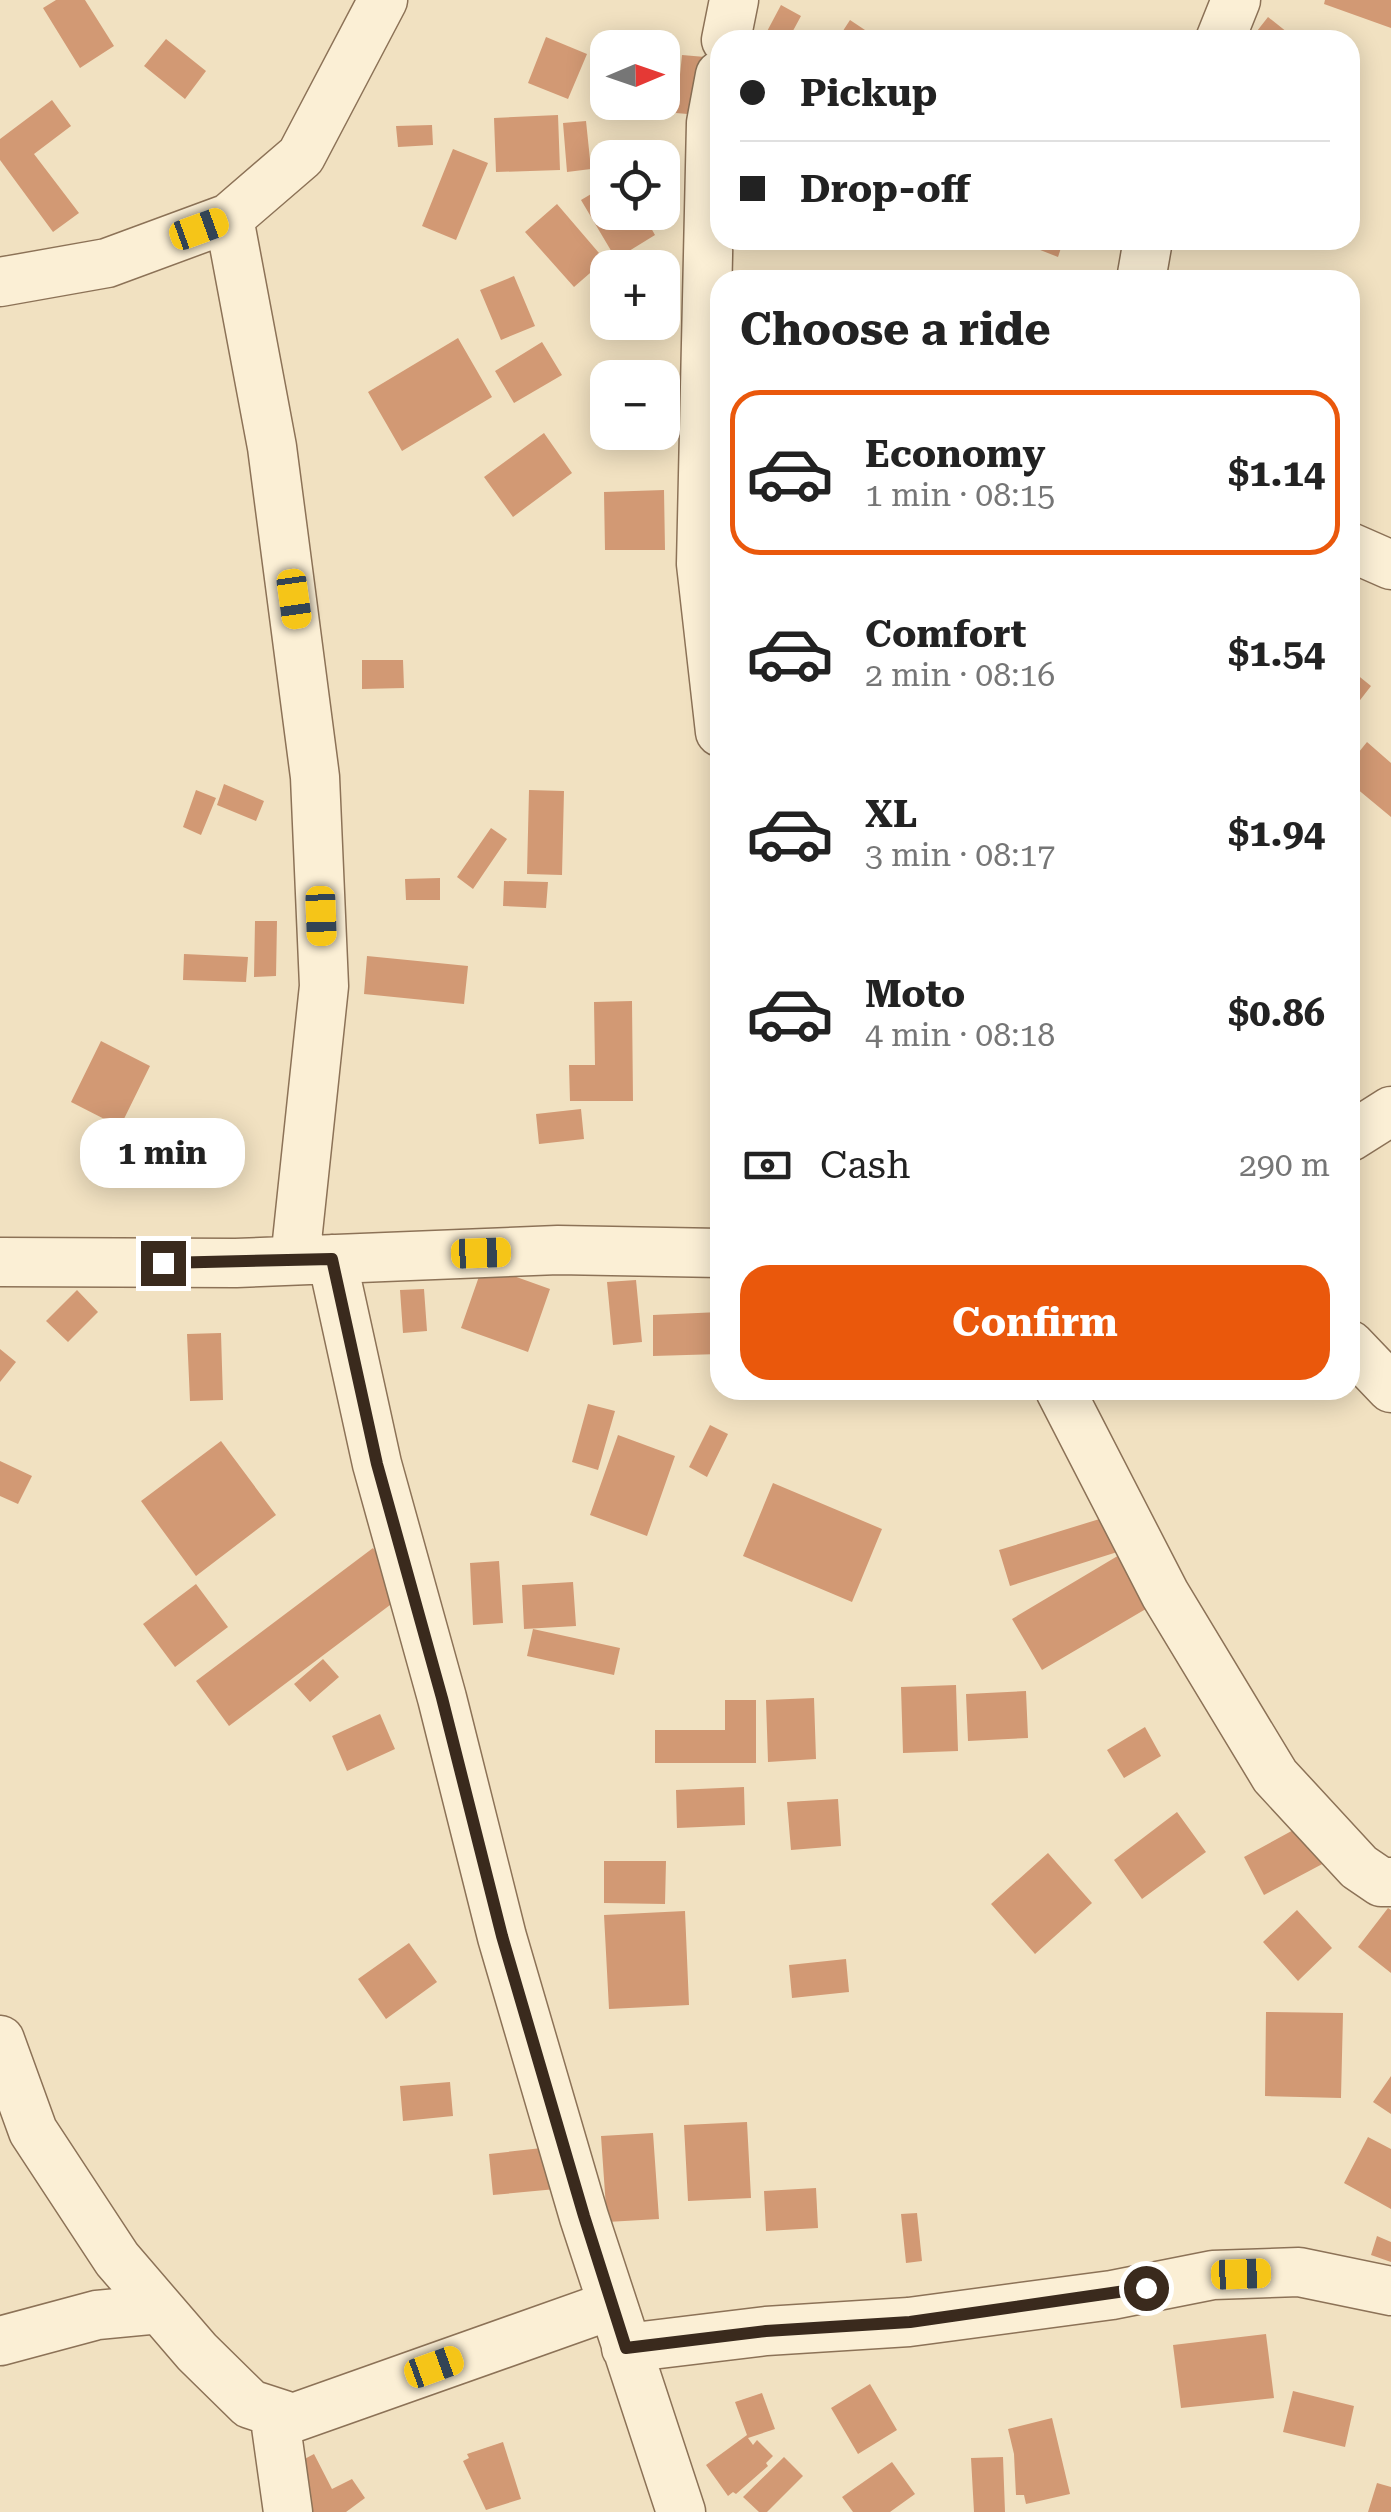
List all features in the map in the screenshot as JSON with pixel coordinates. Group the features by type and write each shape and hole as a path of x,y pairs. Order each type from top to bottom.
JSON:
{"street":[{"path":"0,282 108,263 229,218 300,156 383,0"},
{"path":"728,30 734,0"},
{"path":"1224,30 1236,0"},
{"path":"229,218 272,448 315,777 324,986 313,1259 377,1464 502,1936 619,2326 680,2512"},
{"path":"1360,551 1391,565"},
{"path":"1360,1131 1391,1111"},
{"path":"0,1262 218,1263 558,1250 710,1253"},
{"path":"1360,1355 1391,1388"},
{"path":"1065,1400 1166,1594 1276,1776 1359,1867 1381,1882 1391,1882"},
{"path":"0,2040 33,2131 117,2259 197,2352 250,2404 293,2418 619,2326 766,2331 910,2322 1112,2295 1212,2275 1299,2272 1391,2291"},
{"path":"0,2340 97,2315 160,2309"},
{"path":"274,2412 288,2512"}],"building":[{"path":"56,0 85,0 114,46 80,68 43,8"},
{"path":"1325,0 1391,0 1391,28 1324,4"},
{"path":"781,5 801,16 793,30 768,30"},
{"path":"1268,17 1284,30 1258,30"},
{"path":"850,20 865,30 844,30"},
{"path":"546,37 587,54 568,99 528,83"},
{"path":"166,39 206,71 185,99 144,66"},
{"path":"682,55 705,57 699,115 680,113"},
{"path":"52,100 71,126 34,154 79,213 53,232 0,160 0,139"},
{"path":"558,115 560,170 496,172 494,118"},
{"path":"586,121 590,169 567,172 563,123"},
{"path":"432,125 433,145 398,147 396,126"},
{"path":"453,149 488,163 456,240 422,226"},
{"path":"590,195 590,215 581,200"},
{"path":"557,204 596,250 590,250 590,273 574,287 525,232"},
{"path":"599,230 652,230 655,235 631,250 611,250"},
{"path":"1040,250 1060,250 1058,257"},
{"path":"514,276 535,326 501,340 480,290"},
{"path":"458,338 492,397 402,451 368,392"},
{"path":"542,342 562,375 514,403 495,371"},
{"path":"544,433 572,473 513,517 484,477"},
{"path":"664,490 665,550 605,550 604,492"},
{"path":"362,660 403,660 404,688 362,689"},
{"path":"1360,677 1371,686 1360,700"},
{"path":"1367,742 1391,763 1391,817 1360,791 1360,751"},
{"path":"224,784 264,801 256,821 217,805"},
{"path":"196,790 216,798 201,835 183,827"},
{"path":"529,790 564,791 562,875 527,874"},
{"path":"491,828 507,839 473,889 457,877"},
{"path":"440,878 440,900 406,900 405,879"},
{"path":"504,881 548,882 546,908 503,906"},
{"path":"255,921 277,921 276,976 254,977"},
{"path":"184,954 248,957 246,982 183,980"},
{"path":"367,956 468,966 464,1004 364,994"},
{"path":"632,1001 633,1101 570,1101 569,1065 595,1065 594,1002"},
{"path":"101,1041 150,1066 120,1127 71,1102"},
{"path":"581,1109 584,1139 539,1144 536,1114"},
{"path":"483,1265 550,1289 528,1352 461,1328"},
{"path":"636,1280 642,1342 613,1345 607,1282"},
{"path":"424,1289 427,1331 403,1333 400,1290"},
{"path":"77,1290 98,1312 68,1342 46,1321"},
{"path":"710,1312 710,1354 653,1356 653,1315"},
{"path":"221,1333 223,1400 190,1401 187,1334"},
{"path":"0,1349 16,1362 0,1382"},
{"path":"588,1404 615,1411 598,1470 572,1462"},
{"path":"710,1425 728,1434 707,1477 689,1467"},
{"path":"618,1435 675,1456 647,1536 590,1515"},
{"path":"221,1441 276,1515 196,1576 141,1501"},
{"path":"0,1461 32,1476 18,1504 0,1496"},
{"path":"773,1483 882,1529 852,1602 743,1556"},
{"path":"1119,1513 1130,1548 1010,1586 999,1550"},
{"path":"373,1548 406,1593 229,1726 196,1681"},
{"path":"1126,1551 1156,1603 1042,1670 1012,1619"},
{"path":"499,1561 503,1623 473,1625 470,1563"},
{"path":"573,1582 576,1626 524,1629 522,1585"},
{"path":"196,1584 228,1627 175,1667 143,1624"},
{"path":"533,1629 620,1648 614,1675 527,1656"},
{"path":"323,1659 339,1677 310,1702 294,1684"},
{"path":"956,1685 958,1751 903,1753 901,1687"},
{"path":"1026,1691 1028,1738 968,1741 966,1694"},
{"path":"814,1698 816,1759 768,1762 766,1700"},
{"path":"725,1700 756,1700 756,1763 655,1763 655,1730 725,1730"},
{"path":"380,1714 395,1749 347,1771 332,1736"},
{"path":"1145,1727 1161,1756 1124,1778 1107,1750"},
{"path":"744,1787 745,1825 677,1828 676,1790"},
{"path":"838,1799 841,1846 791,1850 787,1802"},
{"path":"1177,1812 1206,1852 1142,1899 1114,1860"},
{"path":"1308,1822 1328,1861 1264,1895 1244,1857"},
{"path":"1048,1853 1092,1903 1035,1954 991,1904"},
{"path":"604,1861 666,1861 665,1904 604,1903"},
{"path":"1388,1908 1391,1910 1391,1973 1358,1947"},
{"path":"1297,1910 1332,1948 1298,1981 1263,1942"},
{"path":"685,1911 689,2005 609,2009 604,1915"},
{"path":"409,1943 437,1982 386,2019 358,1979"},
{"path":"846,1959 849,1992 792,1998 789,1965"},
{"path":"1266,2012 1343,2013 1341,2098 1265,2096"},
{"path":"1391,2076 1391,2114 1373,2102"},
{"path":"450,2082 453,2116 403,2121 400,2086"},
{"path":"747,2122 751,2198 688,2201 684,2125"},
{"path":"653,2133 659,2219 607,2222 601,2136"},
{"path":"1368,2137 1391,2149 1391,2209 1344,2183"},
{"path":"551,2147 556,2189 493,2195 489,2154"},
{"path":"816,2188 818,2228 766,2231 764,2191"},
{"path":"917,2213 922,2261 906,2263 901,2214"},
{"path":"1377,2236 1391,2242 1391,2262 1371,2255"},
{"path":"1266,2334 1274,2398 1181,2408 1173,2345"},
{"path":"870,2384 897,2430 858,2454 831,2408"},
{"path":"1293,2391 1354,2406 1345,2447 1283,2432"},
{"path":"762,2393 775,2429 748,2438 753,2445 757,2440 773,2456 766,2463 768,2466 736,2494 728,2496 706,2465 747,2435 735,2402"},
{"path":"1052,2418 1070,2494 1026,2504 1024,2495 1016,2495 1008,2429"},
{"path":"503,2442 521,2499 486,2510 463,2461 469,2458 467,2454"},
{"path":"314,2454 332,2489 352,2479 365,2498 346,2512 313,2512 290,2481 295,2464"},
{"path":"784,2457 803,2476 767,2512 759,2512 743,2497"},
{"path":"1003,2457 1005,2512 974,2512 971,2458"},
{"path":"892,2462 915,2494 890,2512 853,2512 842,2497"},
{"path":"1377,2483 1391,2487 1391,2512 1368,2512"}],"route":[{"path":"163,1263 332,1259 377,1464 502,1936 626,2348 766,2331 910,2322 1146,2288"}]}
